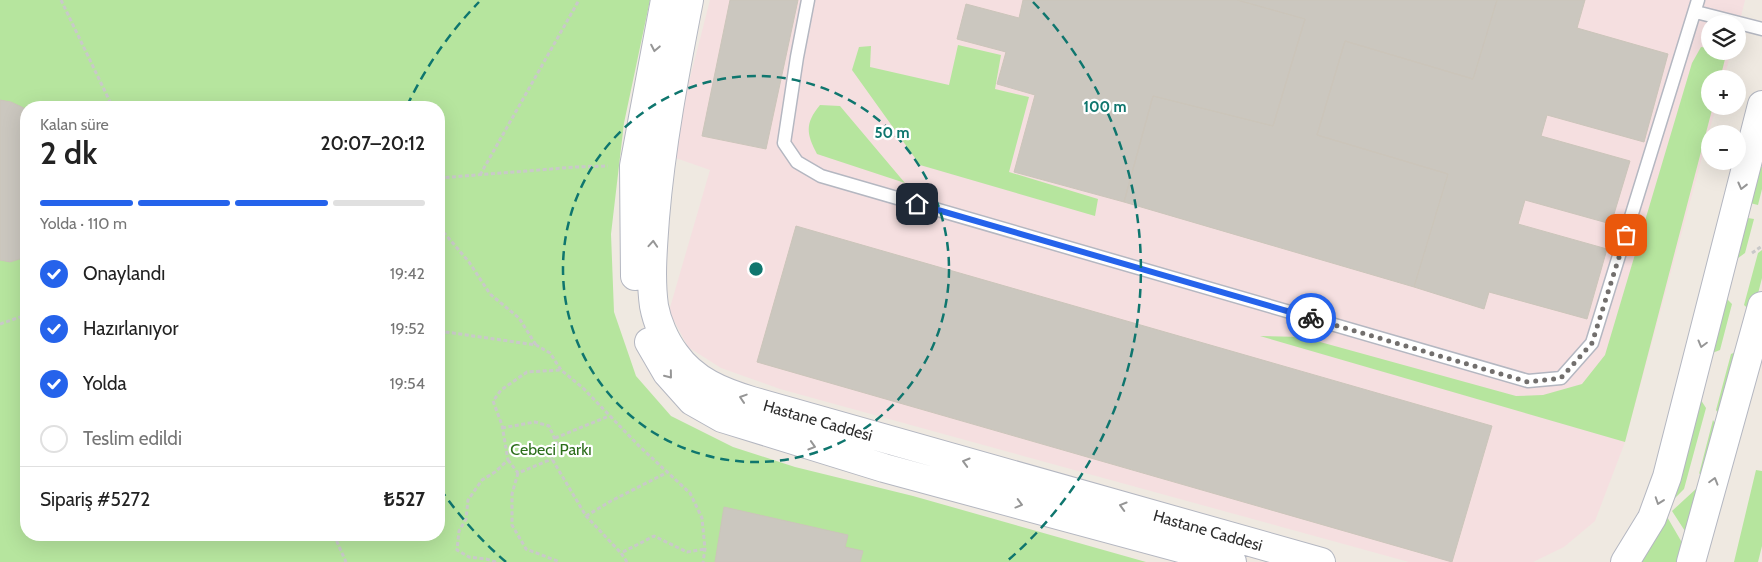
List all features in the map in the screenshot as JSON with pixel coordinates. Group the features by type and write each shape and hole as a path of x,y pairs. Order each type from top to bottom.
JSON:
{"main road":[{"name":"Hastane Caddesi","path":"665,0 634,166 636,296 646,338 667,373 692,401 722,418 884,468 1232,562"},
{"name":"Hastane Caddesi","path":"689,0 673,84 658,180 652,281 654,308 662,332 675,355 697,376 721,391 752,401 1321,562"},
{"path":"1624,562 1652,518 1667,477 1762,105"},
{"path":"1691,562 1762,306"}],"lane":[{"path":"808,0 784,143 797,162 822,176 1528,382 1561,378 1592,343 1697,6 1762,29"}],"path":[{"path":"61,0 110,101"},
{"path":"480,175 579,0"},
{"path":"445,178 576,167 634,166"},
{"path":"445,234 469,262 490,294 519,318 536,345"},
{"path":"0,324 20,317"},
{"path":"445,332 536,345 550,353 561,370 583,388 609,416 690,493 702,518 706,549 703,562"},
{"path":"518,473 508,460 502,428 493,401 501,390 527,372 561,370"},
{"path":"555,438 609,416"},
{"path":"502,428 535,422 549,426 558,444 552,459 518,473"},
{"path":"552,459 586,516 621,553 627,562"},
{"path":"496,562 469,557 457,550 459,532 466,519 468,500 482,480 495,472 508,460"},
{"path":"586,516 668,472"},
{"path":"518,473 512,494 512,526 526,549 560,562"},
{"path":"621,553 654,536 687,552 706,549"},
{"path":"337,541 346,562"}],"shaded area":[{"path":"710,0 1745,0 1741,15 1701,15 1701,60 1729,60 1726,70 1701,70 1701,115 1714,115 1711,125 1701,125 1701,161 1625,442 1595,521 1564,547 1533,562 1409,562 780,389 721,368 688,347 669,311 710,170 670,156"}],"green space":[{"name":"Cebeci Parkı","path":"0,0 650,0 624,123 611,234 614,312 636,376 671,416 733,447 795,467 913,496 1146,562 0,562"},
{"path":"958,45 1001,55 995,89 1029,97 1009,172 1098,199 1095,216 920,165 852,70 859,47 871,46 870,67 949,85"},
{"path":"1701,47 1701,60 1725,60 1722,70 1701,70 1701,115 1711,115 1708,125 1701,125 1701,152 1625,442 1260,336 1302,337 1516,396 1543,395 1582,384 1605,355 1692,63"},
{"path":"820,105 840,106 905,183 817,154 809,134 809,129 812,117"},
{"path":"1756,162 1762,167 1762,189 1758,205 1746,202"},
{"path":"1742,217 1754,219 1745,253 1730,264"},
{"path":"1762,250 1762,278 1753,313 1744,305 1758,253"},
{"path":"1723,295 1732,304 1720,350 1707,355"},
{"path":"1743,349 1724,422 1716,410 1731,354"},
{"path":"1697,394 1706,408 1684,489 1669,504"},
{"path":"1713,420 1721,433 1714,463 1699,474"},
{"path":"1756,470 1762,471 1762,546 1758,562 1734,562"},
{"path":"1710,476 1692,542 1672,511"},
{"path":"1666,515 1688,553 1685,562 1638,562 1655,539"}],"building":[{"path":"730,0 798,0 766,149 702,136"},
{"path":"1023,0 1237,0 1305,19 1273,126 1153,96 1124,202 1014,172 1035,95 997,84 1006,52 957,39 966,4 1019,18"},
{"path":"1237,0 1497,0 1473,79 1345,41 1317,135 1448,174 1414,287 1124,202 1153,96 1273,126 1305,19"},
{"path":"1497,0 1585,0 1577,28 1668,54 1644,142 1547,115 1541,136 1630,161 1611,224 1525,200 1518,224 1607,249 1587,319 1489,292 1484,309 1414,287 1448,174 1317,135 1345,41 1473,79"},
{"path":"0,100 20,106 20,259 10,262 0,260"},
{"path":"796,226 1492,426 1452,562 757,362"},
{"path":"724,507 848,535 845,547 863,551 860,562 715,562"}],"way so far":[{"path":"1311,318 1528,382 1561,378 1592,343 1626,235"}],"route":[{"path":"917,204 1311,318"}]}
